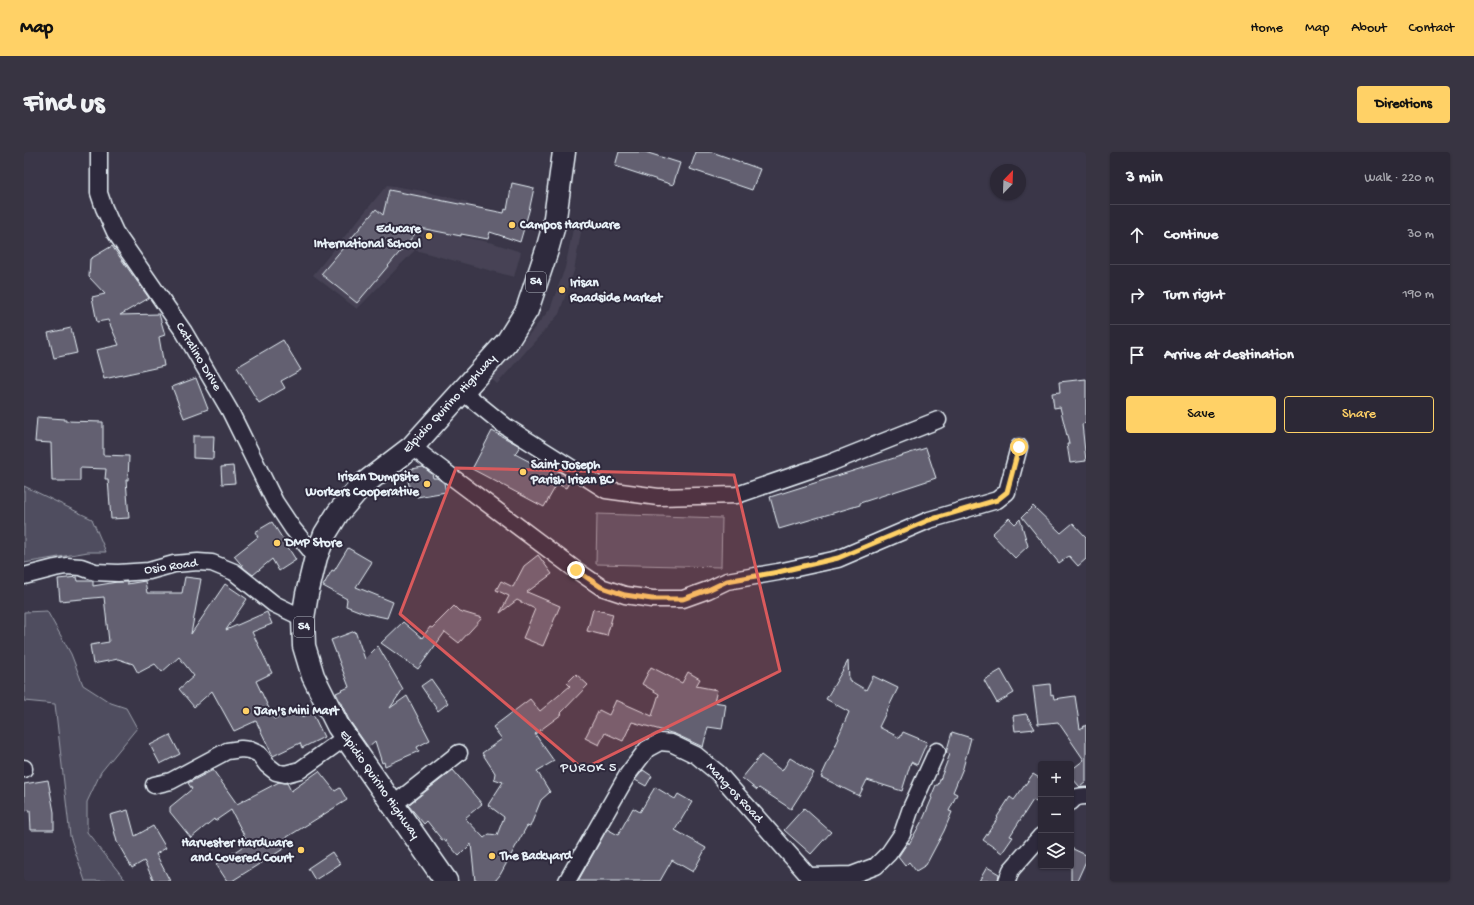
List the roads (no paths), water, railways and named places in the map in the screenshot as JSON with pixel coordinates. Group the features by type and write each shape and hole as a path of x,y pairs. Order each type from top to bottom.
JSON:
{"highway":[{"name":"Elpidio Quirino Highway","path":"446,881 338,726 313,676 304,646 303,618 306,594 316,557 325,534 338,513 361,486 412,447 507,342 527,310 548,250 554,225 564,152"}],"street":[{"name":"Catalino Drive","path":"99,152 99,193 104,208 116,232 184,332 230,411 275,502 293,529 316,557"},
{"path":"463,392 505,426 606,490 658,497 737,494 830,463 938,420"},
{"path":"412,447 576,570 601,587 625,595 652,599 683,599 727,581 778,572 838,558 929,520 997,500 1007,492 1019,447"},
{"name":"Osio Road","path":"24,576 66,566 81,567 95,572 118,573 149,571 174,564 198,562 212,563 234,572 274,604 303,618"},
{"path":"154,786 171,781 226,751 240,749 250,750 259,754 267,765 276,772 284,774 300,770 346,738"},
{"name":"Mang-os Road","path":"567,881 628,774 647,749 660,742 671,743 696,755 718,773 811,879"},
{"path":"811,879 852,875 876,866 889,853 902,834 911,808 937,751"},
{"path":"393,805 459,753"},
{"path":"1074,799 1081,796 1086,796"},
{"path":"1007,881 1011,870 1038,839"}],"place":[{"name":"Campos Hardware","path":"512,225"},
{"name":"Educare International School","path":"429,236"},
{"name":"Irisan Roadside Market","path":"562,290"},
{"name":"Saint Joseph Parish Irisan BC","path":"523,472"},
{"name":"Irisan Dumpsite Workers Cooperative","path":"427,484"},
{"name":"DMP Store","path":"277,543"},
{"name":"Jam's Mini Mart","path":"246,711"},
{"name":"Harvester Hardware and Covered Court","path":"301,850"},
{"name":"The Backyard","path":"492,856"}],"district":[{"name":"PUROK 5","path":"589,768"}]}
